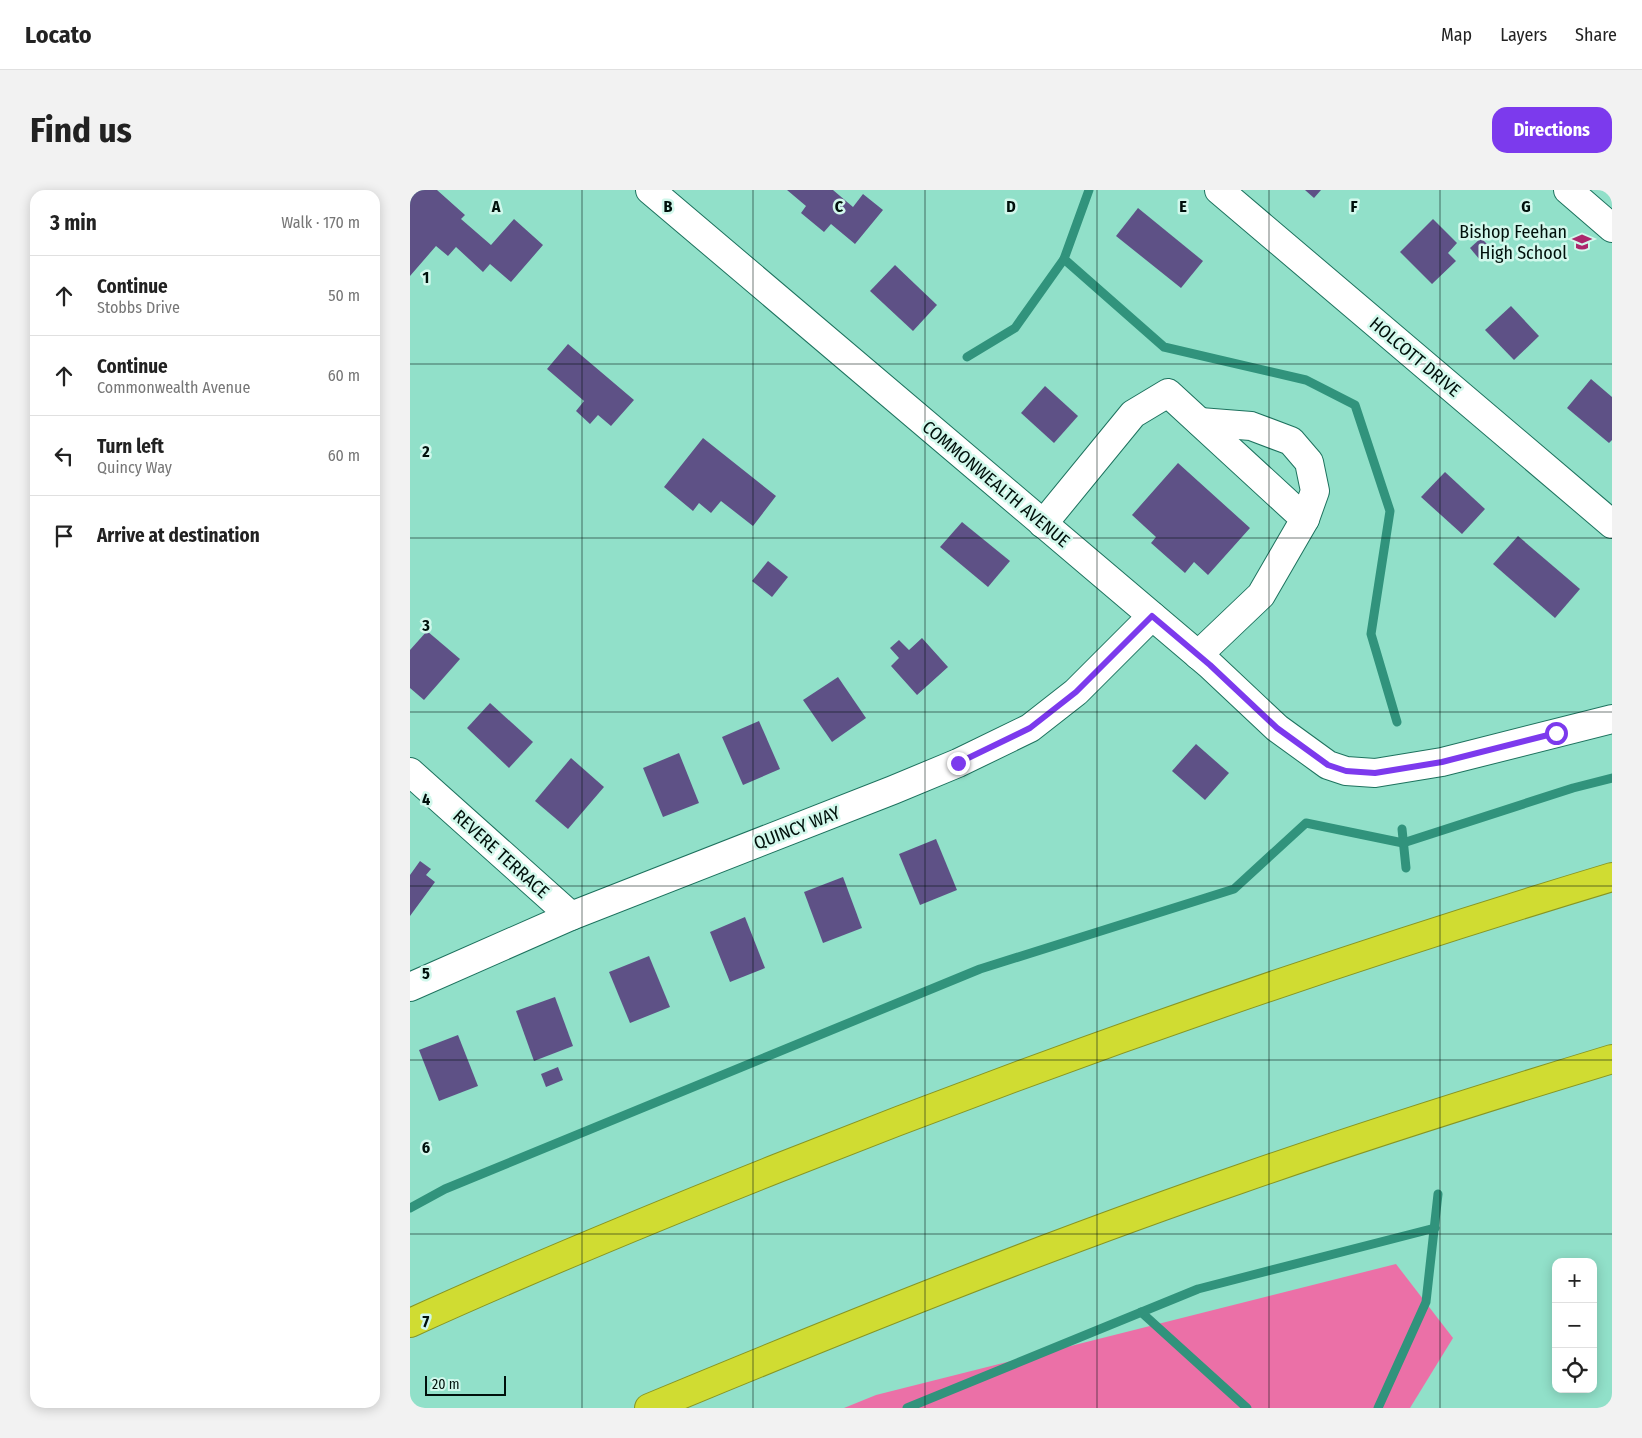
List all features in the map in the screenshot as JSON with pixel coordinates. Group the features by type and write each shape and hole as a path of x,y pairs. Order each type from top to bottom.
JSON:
{"highway":[{"path":"410,1323 686,1205 1005,1080 1311,973 1612,877"},
{"path":"649,1408 823,1336 962,1282 1238,1180 1423,1118 1612,1059"}],"street":[{"name":"COMMONWEALTH AVENUE","path":"650,190 1198,655 1277,728 1328,765 1346,771 1375,773 1442,762 1612,718"},
{"name":"HOLCOTT DRIVE","path":"1219,190 1612,524"},
{"path":"1568,190 1612,228"},
{"path":"1043,524 1133,414 1168,393 1305,518"},
{"path":"1198,655 1261,595 1305,518 1315,491 1309,462 1291,441 1251,426 1200,422"},
{"name":"QUINCY WAY","path":"410,987 571,916 958,763 1030,728 1076,692 1152,616"},
{"name":"REVERE TERRACE","path":"410,772 571,916"}],"shaded area":[{"path":"1396,1264 1453,1338 1410,1408 844,1408 876,1395"}],"building":[{"path":"411,190 437,190 465,215 461,219 491,245 514,219 543,245 511,282 490,264 483,272 456,247 448,256 436,246 410,276"},
{"path":"787,190 833,190 853,207 863,194 883,210 855,244 831,224 824,232 801,213 806,206"},
{"path":"1305,190 1321,190 1314,198"},
{"path":"1138,208 1203,261 1181,288 1116,236"},
{"path":"1433,219 1457,243 1448,253 1456,261 1432,284 1400,252"},
{"path":"1481,238 1492,249 1480,260 1470,248"},
{"path":"895,265 937,305 913,331 870,291"},
{"path":"1511,306 1539,336 1514,360 1485,330"},
{"path":"568,344 634,400 611,426 598,415 590,424 576,411 584,401 547,369"},
{"path":"1591,379 1612,397 1612,440 1609,443 1567,408"},
{"path":"1045,386 1078,416 1054,443 1021,413"},
{"path":"703,438 776,496 753,526 721,501 711,513 699,503 693,511 664,487"},
{"path":"1178,463 1250,528 1208,575 1194,562 1185,573 1151,543 1156,537 1132,515"},
{"path":"1445,472 1485,509 1462,534 1421,497"},
{"path":"962,522 1010,561 988,587 940,547"},
{"path":"1518,536 1580,589 1555,618 1493,564"},
{"path":"768,561 788,577 772,597 752,581"},
{"path":"427,631 460,659 424,700 410,688 410,650"},
{"path":"922,638 948,667 917,695 891,666 899,658 890,648 899,640 909,650"},
{"path":"838,677 866,718 832,742 803,700"},
{"path":"490,703 533,742 509,768 467,728"},
{"path":"759,721 780,769 743,785 722,737"},
{"path":"1196,744 1229,773 1205,800 1172,771"},
{"path":"679,753 699,803 663,817 643,768"},
{"path":"571,758 604,787 568,829 535,801"},
{"path":"936,839 957,890 920,905 899,854"},
{"path":"420,861 431,869 426,875 435,882 410,916 410,875"},
{"path":"843,877 862,928 823,943 804,892"},
{"path":"745,917 765,968 730,982 710,932"},
{"path":"649,956 670,1007 630,1023 609,972"},
{"path":"555,997 573,1046 534,1061 516,1011"},
{"path":"458,1035 478,1086 439,1101 419,1050"},
{"path":"558,1067 563,1080 546,1087 541,1074"}],"waterway":[{"path":"1089,190 1064,259 1164,347 1306,380 1355,405 1390,511 1371,634 1397,722"},
{"path":"967,357 1015,328 1064,259"},
{"path":"410,1208 445,1189 980,969 1234,889 1306,823 1403,843 1573,788 1612,778"},
{"path":"1402,829 1406,868"},
{"path":"1378,1408 1426,1302 1438,1194"},
{"path":"907,1408 1198,1289 1435,1228"},
{"path":"1141,1312 1247,1408"}],"place":[{"name":"Bishop Feehan High School","path":"1582,242"}],"route":[{"path":"958,763 1030,728 1076,692 1152,616 1210,665 1277,728 1328,765 1346,771 1375,773 1442,762 1556,733"}]}
